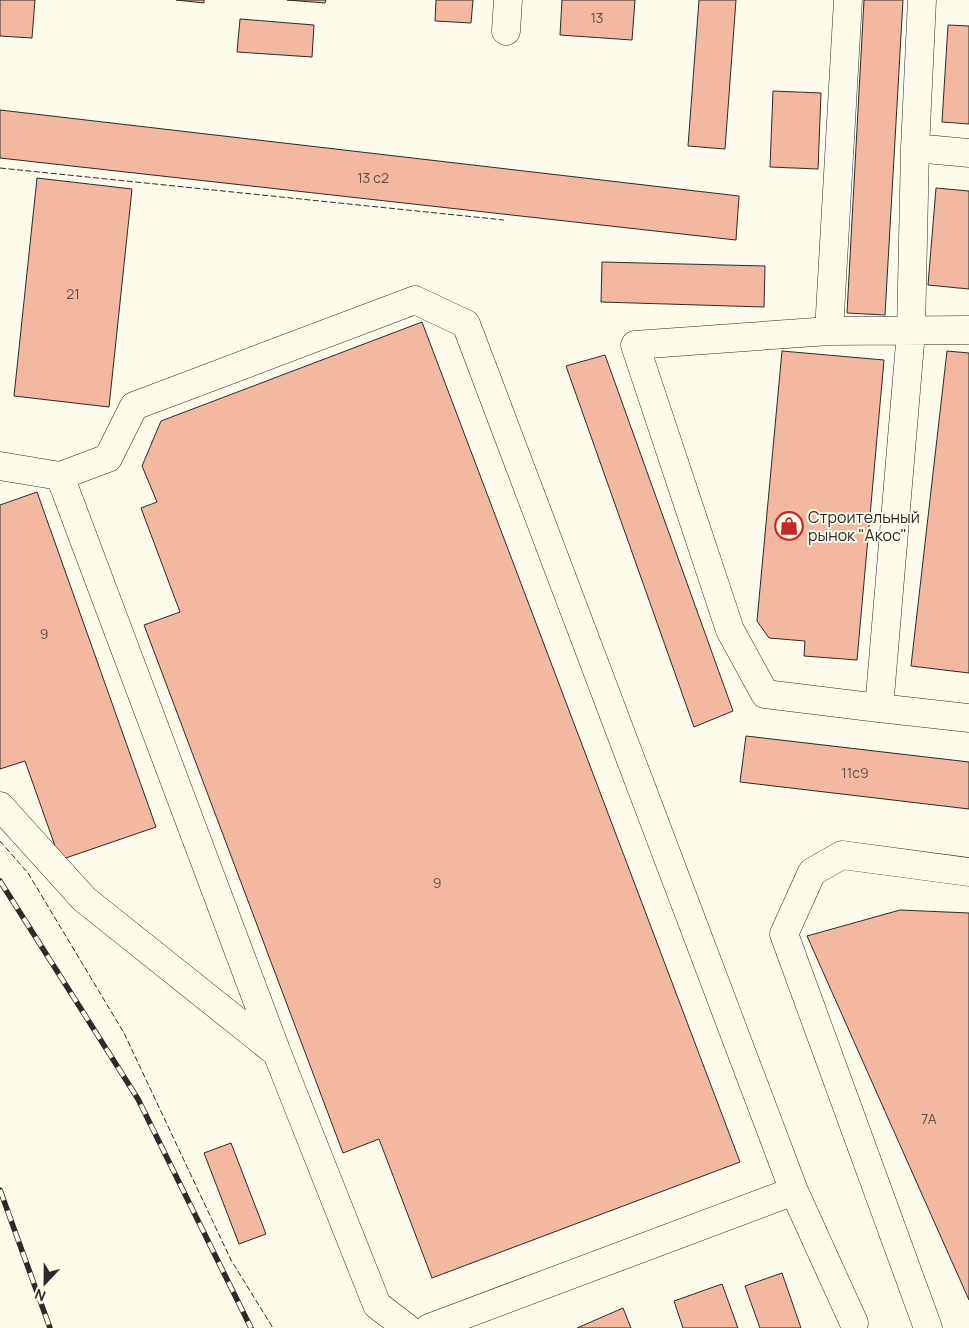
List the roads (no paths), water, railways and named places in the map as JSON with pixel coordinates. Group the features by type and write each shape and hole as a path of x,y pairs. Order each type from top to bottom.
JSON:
{"lane":[{"path":"506,31 508,0"},
{"path":"829,331 848,0"},
{"path":"879,708 911,332 915,148 922,0"},
{"path":"915,148 969,153"},
{"path":"0,466 60,476 108,458 134,406 416,300 466,324 794,1191 854,1323"},
{"path":"969,330 911,332 829,331 635,345 730,630 765,694 969,718"},
{"path":"60,476 278,1053 376,1305 406,1328"},
{"path":"0,806 84,899 278,1053"},
{"path":"928,1328 784,934 812,872 842,855 969,872"},
{"path":"442,1326 794,1191"}],"railway":[{"path":"0,881 138,1099 251,1328"},
{"path":"0,1190 50,1328"}],"place":[{"name":"Строительный рынок \"Акос\"","path":"789,526"}]}
